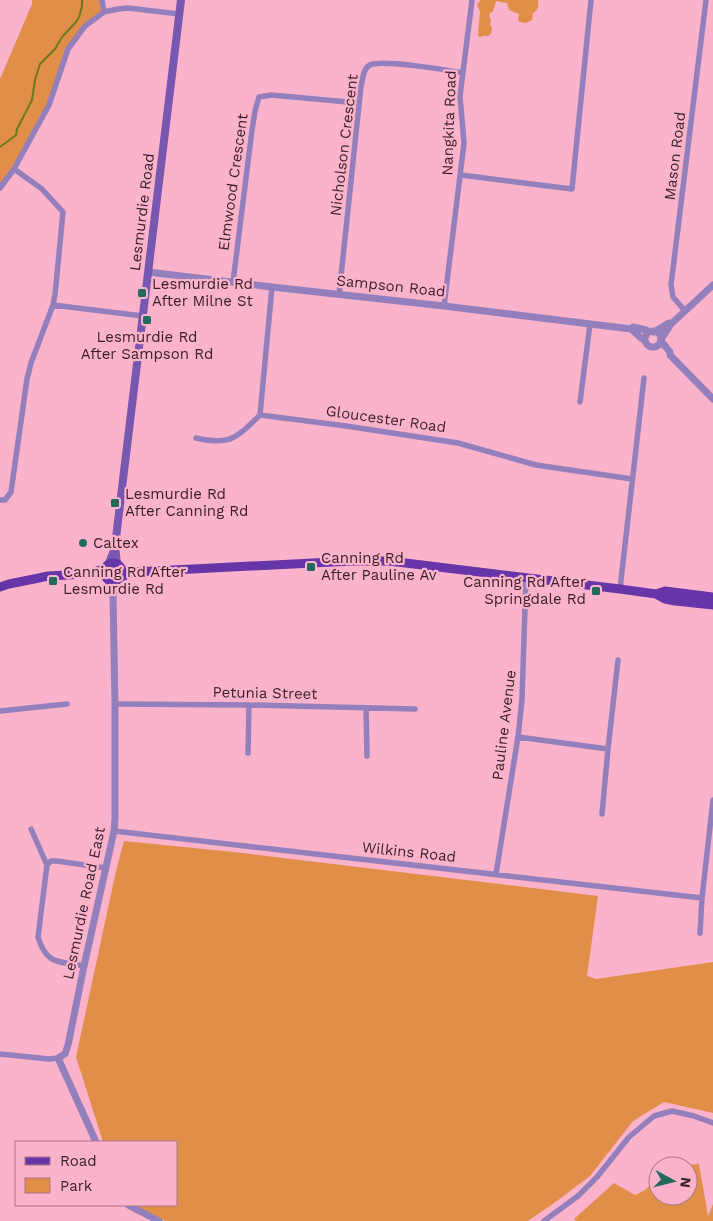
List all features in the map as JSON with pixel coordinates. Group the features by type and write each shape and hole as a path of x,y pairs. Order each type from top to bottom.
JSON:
{"main road":[{"name":"Lesmurdie Road","path":"113,573 181,0"},
{"path":"0,587 48,576 352,561 389,561 620,588 656,594 670,600 713,606"},
{"path":"656,594 665,591 713,597"}],"street":[{"path":"102,0 104,12"},
{"name":"Nangkita Road","path":"444,306 464,143 460,96 472,0"},
{"path":"461,175 572,189 591,0"},
{"name":"Mason Road","path":"685,311 673,297 671,285 706,0"},
{"path":"0,188 14,169 49,105 68,49 85,26 104,12 128,8 179,14"},
{"name":"Nicholson Crescent","path":"339,294 359,103 365,69 370,64 384,62 463,73"},
{"name":"Elmwood Crescent","path":"233,282 252,130 259,97 271,95 359,103"},
{"path":"0,500 6,500 11,492 27,379 35,351 53,305 63,212 42,190 14,169"},
{"name":"Sampson Road","path":"148,272 631,329 633,327 652,332"},
{"path":"654,347 658,345 671,324 713,285"},
{"path":"196,438 207,441 226,441 239,435 260,415 272,287"},
{"path":"53,305 143,316"},
{"path":"671,324 669,323 646,336 648,345 670,355 713,399"},
{"path":"580,402 590,324"},
{"name":"Sampson Road","path":"631,329 646,340"},
{"path":"652,332 659,334 670,355"},
{"path":"620,588 644,378"},
{"name":"Gloucester Road","path":"260,415 458,443 536,465 632,478"},
{"name":"Lesmurdie Road East","path":"58,1058 65,1054 68,1047 114,831 113,573"},
{"name":"Pauline Avenue","path":"496,874 518,737 522,699 526,578"},
{"path":"602,814 618,660"},
{"path":"0,711 67,704"},
{"name":"Petunia Street","path":"115,704 415,709"},
{"path":"248,753 250,705"},
{"path":"366,708 367,756"},
{"path":"518,737 608,748"},
{"path":"700,933 713,800"},
{"path":"31,829 47,865 38,937 40,945 44,953 57,962 84,966"},
{"name":"Wilkins Road","path":"114,831 702,898"},
{"path":"47,865 51,861 57,861 106,868"},
{"path":"706,866 713,866"},
{"path":"0,1054 49,1060 58,1058 96,1141"},
{"path":"544,1221 578,1196 597,1177 629,1137 654,1116 672,1111 713,1123"},
{"path":"130,1206 159,1221"}],"green space":[{"path":"32,0 102,0 104,12 85,26 68,49 49,105 0,188 0,79 32,4"},
{"path":"481,0 538,0 538,4 537,9 533,13 532,20 526,23 518,20 519,14 509,10 507,3 496,1 493,11 489,14 491,34 479,37 480,12 477,4"},
{"path":"124,841 234,852 598,896 587,976 596,979 713,962 713,1113 664,1102 633,1121 590,1176 528,1221 165,1221 136,1206 178,1206 178,1141 103,1141 76,1057"},
{"path":"698,1164 708,1216 713,1204 713,1221 576,1221 574,1219 614,1183 635,1195 648,1187 648,1206 698,1206"}],"waterway":[{"path":"0,147 16,135 17,129 32,100 40,64 55,49 62,37 76,22 79,17 82,0"}],"place":[{"name":"Lesmurdie Rd After Milne St","path":"142,293"},
{"name":"Lesmurdie Rd After Sampson Rd","path":"147,320"},
{"name":"Lesmurdie Rd After Canning Rd","path":"115,503"},
{"name":"Caltex","path":"83,543"},
{"name":"Canning Rd After Pauline Av","path":"311,567"},
{"name":"Canning Rd After Lesmurdie Rd","path":"53,581"},
{"name":"Canning Rd After Springdale Rd","path":"596,591"}]}
